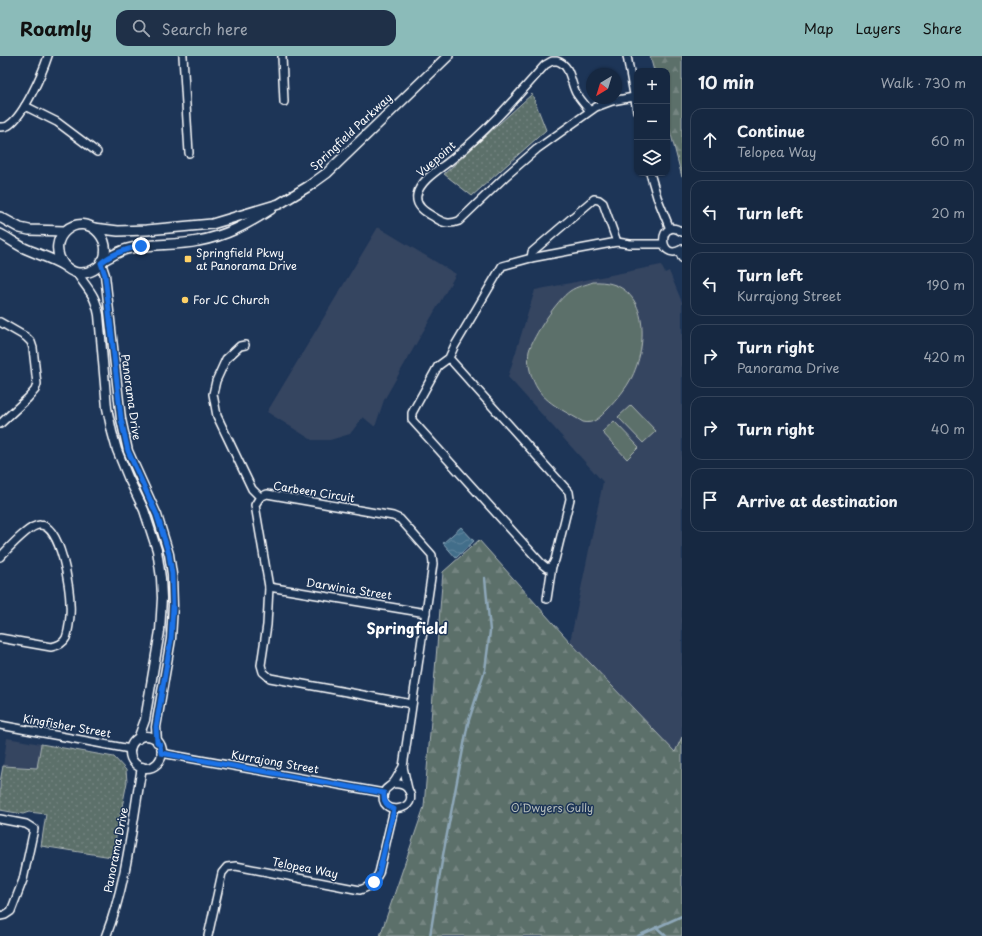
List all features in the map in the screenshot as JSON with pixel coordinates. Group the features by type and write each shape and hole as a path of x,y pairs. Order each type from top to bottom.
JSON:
{"main road":[{"name":"Springfield Parkway","path":"94,228 118,231 148,230 212,224 279,204 300,192 327,172 448,56"},
{"path":"0,234 23,247 64,265 77,274 93,270 102,262 127,249 141,246 198,241 230,233 279,204"},
{"path":"0,217 20,228 29,230 65,231"},
{"path":"64,265 59,259 57,250 60,237 70,227 82,224 94,228 99,232 104,243 105,256 102,262"}],"street":[{"path":"0,127 8,126 25,106 48,56"},
{"path":"183,56 189,153"},
{"path":"282,56 284,102"},
{"path":"627,56 634,97"},
{"name":"Vuepoint","path":"590,111 577,94 571,75 564,65 557,60 549,62 506,110 425,181 417,194 419,206 424,212 445,223 452,224 459,221 507,175 537,149 590,111 612,101 634,97"},
{"path":"25,106 62,124 97,152"},
{"path":"651,176 657,197 670,229"},
{"path":"531,258 532,252 594,199 603,203 617,242"},
{"path":"682,232 676,229 670,229 664,234 663,240 664,244 670,251 680,250 682,258"},
{"path":"552,566 547,568 542,564 412,420 412,413 438,366 449,358 502,266 531,258 617,242 630,244 664,244"},
{"name":"Panorama Drive","path":"102,262 105,275 122,426 128,451 157,515 169,554 172,574 173,606 171,639 156,727 157,742"},
{"name":"Panorama Drive","path":"77,274 91,291 97,302 107,408 112,432 117,450 128,477 144,510 156,550 161,578 162,598 160,631 145,720 138,739"},
{"path":"0,322 26,337 30,342 33,348 37,384 35,390 0,424"},
{"path":"245,345 240,346 226,359 216,381 213,394 218,416 252,489 260,497"},
{"path":"449,358 569,492 570,499 555,560 552,566 547,599"},
{"name":"Carbeen Circuit","path":"408,790 403,767 433,564 432,555 400,519 392,516 267,494 260,497 256,505 269,587 267,625 261,665 263,672 270,678 412,704"},
{"path":"0,557 32,527 40,524 45,526 50,530 56,539 66,568 70,605 66,638 62,643 56,646 51,647 0,638"},
{"name":"Darwinia Street","path":"269,587 426,613"},
{"name":"Kingfisher Street","path":"0,725 130,749"},
{"path":"148,737 160,745 160,758 155,765 146,768 134,762 130,754 130,749 134,741 138,739 148,737"},
{"name":"Kurrajong Street","path":"161,753 384,793"},
{"name":"Panorama Drive","path":"106,936 120,889 142,767"},
{"name":"Carbeen Circuit","path":"392,784 403,767"},
{"path":"392,784 401,784 408,790 410,798 406,806 394,809 386,805 384,801 384,793 392,784"},
{"name":"Telopea Way","path":"208,936 222,873 227,867 236,866 360,890 367,888 374,882 379,873 394,809"},
{"path":"0,819 26,824 34,829 23,880 11,911 0,916"}],"shaded area":[{"path":"378,227 456,274 384,400 375,427 363,417 350,434 330,440 312,440 267,412"},
{"path":"661,265 665,273 669,271 682,302 682,737 676,753 570,642 603,482 508,377 535,290"},
{"path":"7,738 41,744 37,768 3,766"}],"green space":[{"path":"650,56 682,56 682,177 670,131 670,68 653,68"},
{"path":"532,94 546,130 472,196 444,174"},
{"path":"593,282 611,284 625,290 634,301 640,314 642,330 638,362 630,381 618,398 603,414 594,421 587,423 562,410 542,395 531,375 528,355 531,344 540,328 559,302 573,289"},
{"path":"631,405 656,431 643,443 618,417"},
{"path":"614,421 639,447 627,459 602,432"},
{"name":"O'Dwyers Gully","path":"479,540 570,642 675,752 682,737 682,936 380,936 424,807 443,572"},
{"path":"41,744 114,757 126,770 127,782 112,857 41,846 46,814 29,812 23,814 0,810 0,782 3,766 37,768"}],"water":[{"path":"461,527 474,541 456,558 443,543"}],"waterway":[{"path":"430,936 443,855 468,723 485,670 490,631 485,578"},
{"path":"638,936 682,916"},
{"path":"656,927 666,936"}],"place":[{"name":"Springfield Pkwy at Panorama Drive","path":"188,259"},
{"name":"For JC Church","path":"185,300"}],"district":[{"name":"Springfield","path":"407,629"}],"route":[{"path":"141,246 127,249 102,261 101,263 105,275 121,419 128,451 157,515 169,554 172,574 173,606 171,639 156,727 157,742 160,745 161,753 384,793 384,801 386,805 394,809 379,873 374,882"}]}
